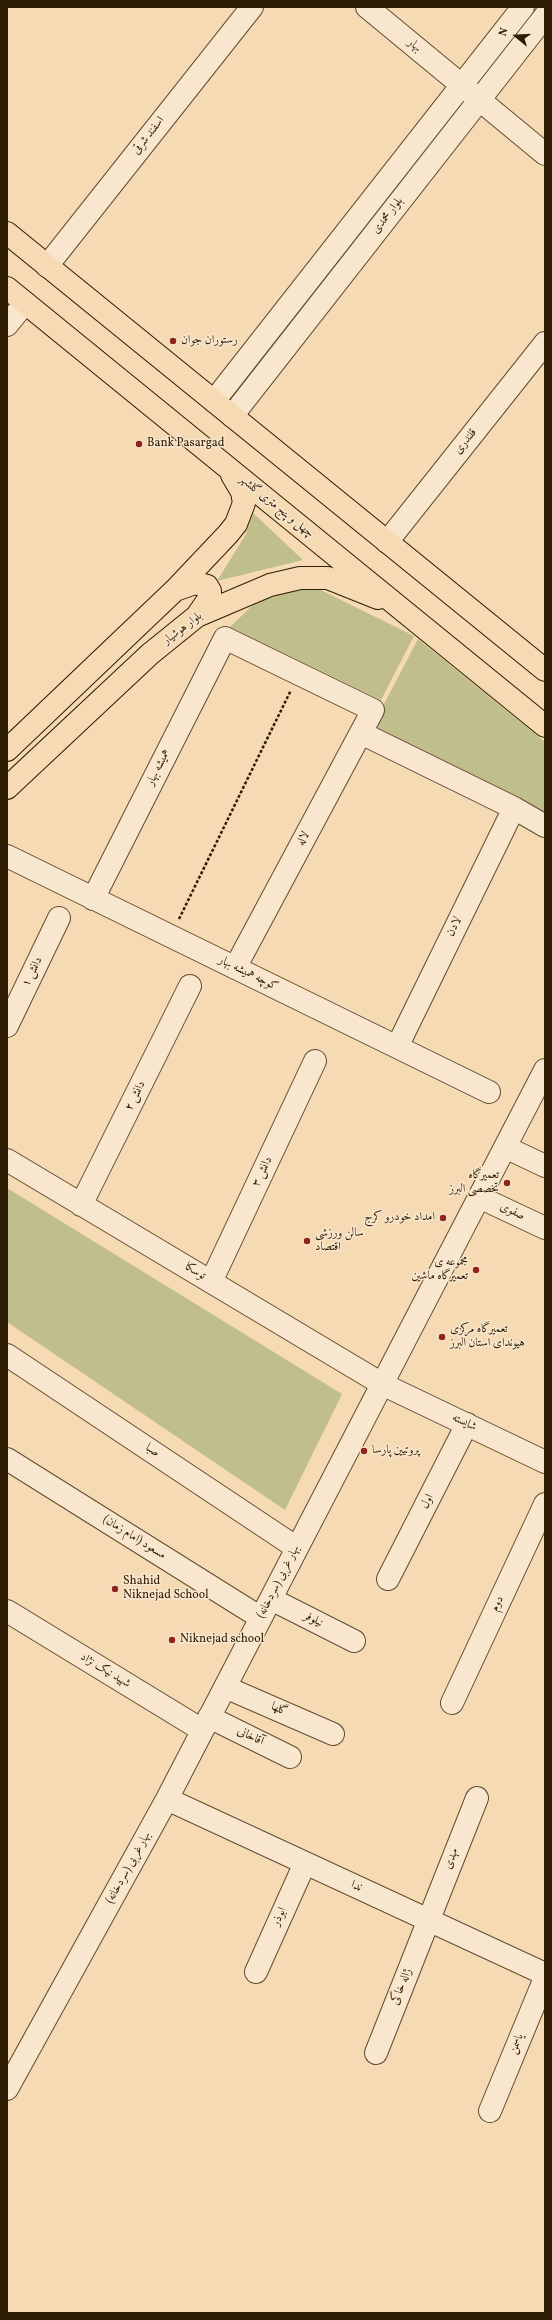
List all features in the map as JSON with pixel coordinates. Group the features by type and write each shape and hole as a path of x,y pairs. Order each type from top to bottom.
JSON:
{"main road":[{"path":"7,233 545,670"},
{"name":"چهل و پنج متری گلشهر","path":"7,288 402,608 545,726"},
{"path":"7,750 175,590 236,524 244,503 242,492 230,470"},
{"name":"بلوار هوشیار","path":"7,788 150,654 197,616 270,585 300,578 328,578 402,608"},
{"path":"175,590 195,583 207,586 210,591 210,597 197,616"}],"street":[{"name":"اسفند شرقی","path":"47,266 252,7"},
{"name":"بهار","path":"367,7 479,99"},
{"name":"بلوار محمدی","path":"214,401 523,7"},
{"name":"بلوار محمدی","path":"232,416 545,16"},
{"path":"479,99 545,154"},
{"path":"7,325 25,303"},
{"name":"قلندری","path":"387,542 545,343"},
{"path":"245,360 244,375 254,379 262,378"},
{"name":"همیشه بهار","path":"93,899 225,638 299,674"},
{"name":"لاله","path":"235,968 373,710 299,674"},
{"path":"361,733 514,808 545,826"},
{"name":"لادن","path":"397,1047 514,808"},
{"name":"کوچه همیشه بهار","path":"7,856 489,1092"},
{"name":"دانش ۱","path":"7,1026 59,918"},
{"name":"دانش ۲","path":"82,1205 190,986"},
{"name":"دانش ۳","path":"211,1282 315,1061"},
{"name":"بهار غربی (سردخانه)","path":"7,2089 167,1799 545,1070"},
{"path":"505,1147 545,1166"},
{"name":"توسکا","path":"7,1160 382,1384"},
{"name":"صفوی","path":"479,1197 545,1228"},
{"name":"صبا","path":"7,1355 297,1548"},
{"name":"شایسته","path":"382,1384 545,1462"},
{"name":"اول","path":"388,1579 467,1424"},
{"name":"مسعود (امام زمان)","path":"7,1458 261,1618"},
{"name":"دوم","path":"452,1703 545,1504"},
{"name":"نیلوفر","path":"271,1599 354,1641"},
{"name":"شهید نیک نژاد","path":"7,1611 206,1723"},
{"name":"گلها","path":"225,1687 334,1734"},
{"name":"آقاخانی","path":"206,1723 290,1757"},
{"name":"مهدی","path":"428,1920 477,1798"},
{"name":"ندا","path":"167,1799 545,1974"},
{"name":"ابوذر","path":"256,1972 305,1863"},
{"name":"ژاله خاکی","path":"376,2053 428,1920"},
{"name":"یاسمن","path":"490,2111 545,1978"}],"path":[{"path":"171,937 242,786 299,674"}],"shaded area":[{"path":"252,512 303,560 217,581 246,534"},
{"path":"292,590 321,590 414,636 381,700 230,627 256,602"},
{"path":"418,639 545,742 545,814 372,727"},
{"path":"7,1188 342,1394 285,1510 7,1322"}],"place":[{"name":"رستوران جوان","path":"173,341"},
{"name":"Bank Pasargad","path":"139,444"},
{"name":"تعمیرگاه تخصصی البرز","path":"507,1183"},
{"name":"امداد خودرو کرج","path":"443,1218"},
{"name":"سالن ورزشی اقتصاد","path":"307,1241"},
{"name":"مجموعه ی تعمیرگاه ماشین","path":"476,1270"},
{"name":"تعمیرگاه مرکزی هیوندای استان البرز","path":"442,1337"},
{"name":"پروتیین پارسا","path":"364,1451"},
{"name":"Shahid Niknejad School","path":"115,1589"},
{"name":"Niknejad school","path":"172,1640"}]}
